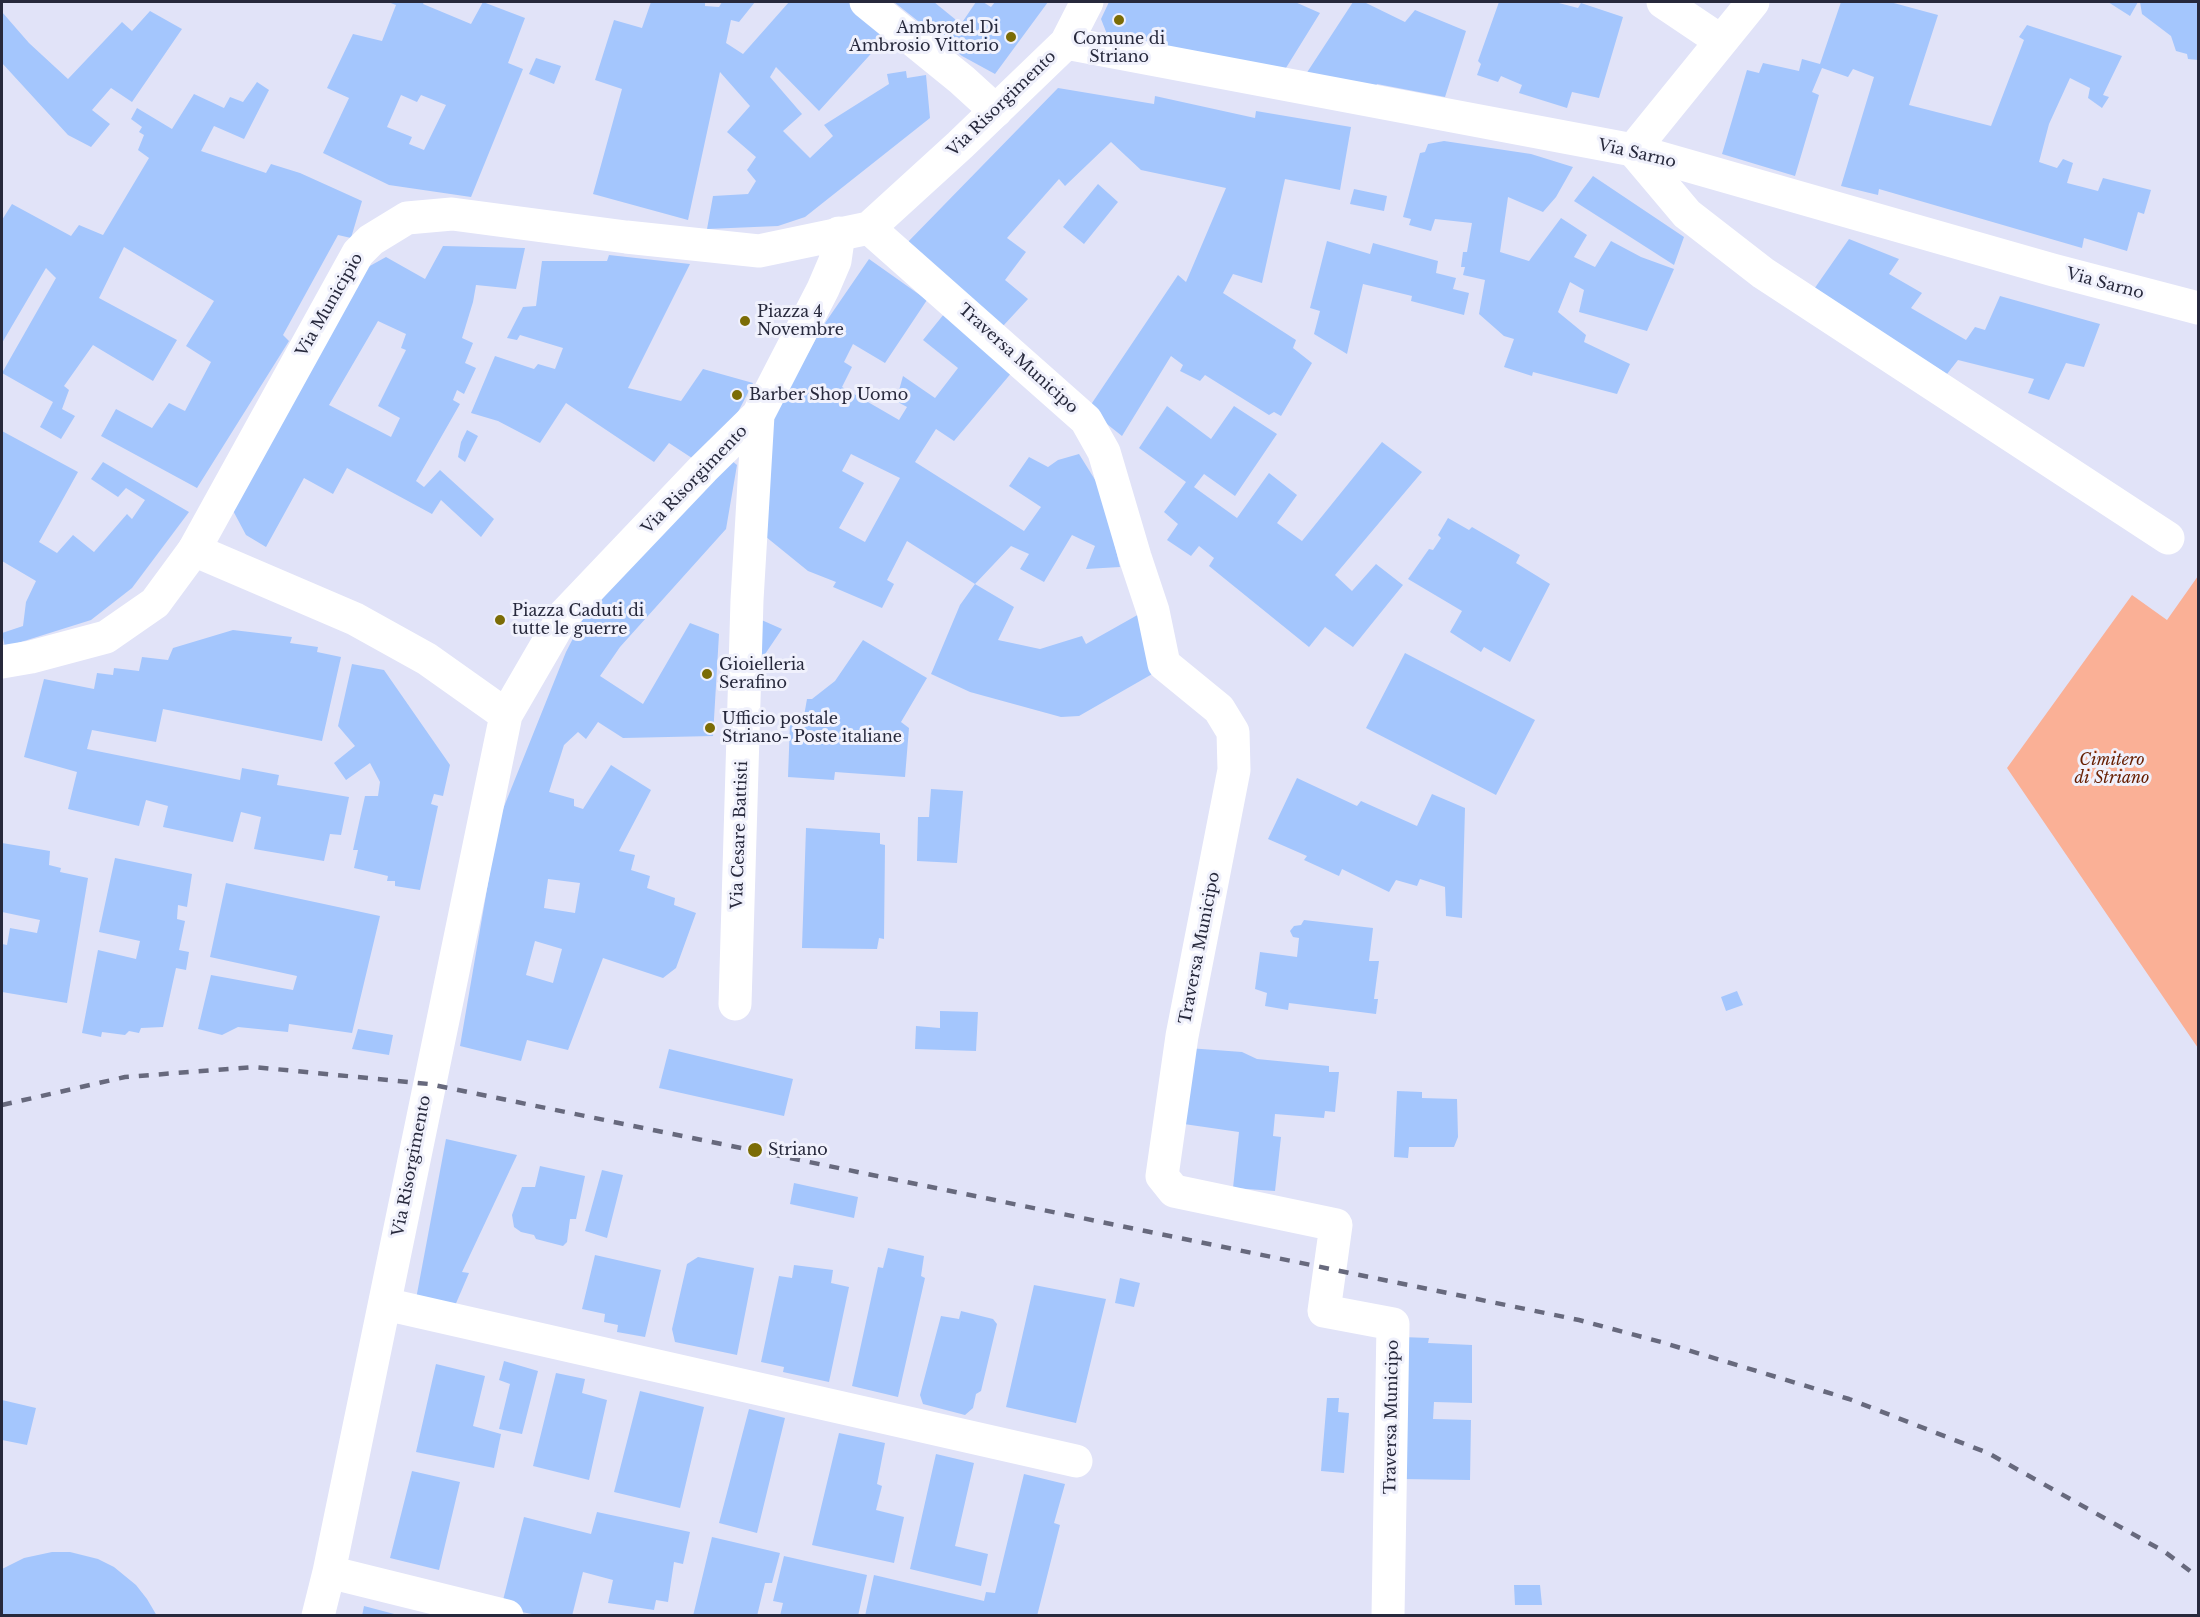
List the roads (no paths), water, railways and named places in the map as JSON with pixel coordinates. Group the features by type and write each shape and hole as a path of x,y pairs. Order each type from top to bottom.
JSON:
{"street":[{"path":"866,2 962,80 996,111"},
{"name":"Via Risorgimento","path":"318,1616 385,1304 506,715 564,615 703,469 758,415 835,261 854,230 996,111 1066,43 1087,2"},
{"path":"1662,2 1721,41"},
{"path":"1753,2 1633,150 1687,214 1763,273 2168,538"},
{"name":"Via Sarno","path":"1066,43 1633,150 2053,270 2199,308"},
{"name":"Via Municipio","path":"16,660 106,637 155,603 194,550 358,253 371,240 407,218 452,214 626,237 759,251 854,230"},
{"name":"Traversa Municipo","path":"854,230 1086,420 1104,452 1153,611 1164,664 1219,709 1233,732 1234,770 1182,1036 1162,1176 1174,1191 1336,1225 1324,1311 1393,1324 1388,1616"},
{"name":"Via Cesare Battisti","path":"735,1004 747,600 758,415"},
{"path":"194,550 355,619 427,659 506,715"},
{"path":"385,1304 1076,1461"},
{"path":"329,1572 507,1616"}],"railway":[{"path":"2,1105 125,1077 254,1067 429,1084 1579,1320 1661,1342 1849,1399 1988,1453 2165,1552 2198,1577"}],"place":[{"name":"Comune di Striano","path":"1119,20"},
{"name":"Ambrotel Di Ambrosio Vittorio","path":"1011,37"},
{"name":"Piazza 4 Novembre","path":"745,321"},
{"name":"Barber Shop Uomo","path":"737,395"},
{"name":"Piazza Caduti di tutte le guerre","path":"500,620"},
{"name":"Gioielleria Serafino","path":"707,674"},
{"name":"Ufficio postale Striano- Poste italiane","path":"710,728"},
{"name":"Striano","path":"755,1150"}],"park label":[{"name":"Cimitero di Striano","path":"2112,769"}]}
